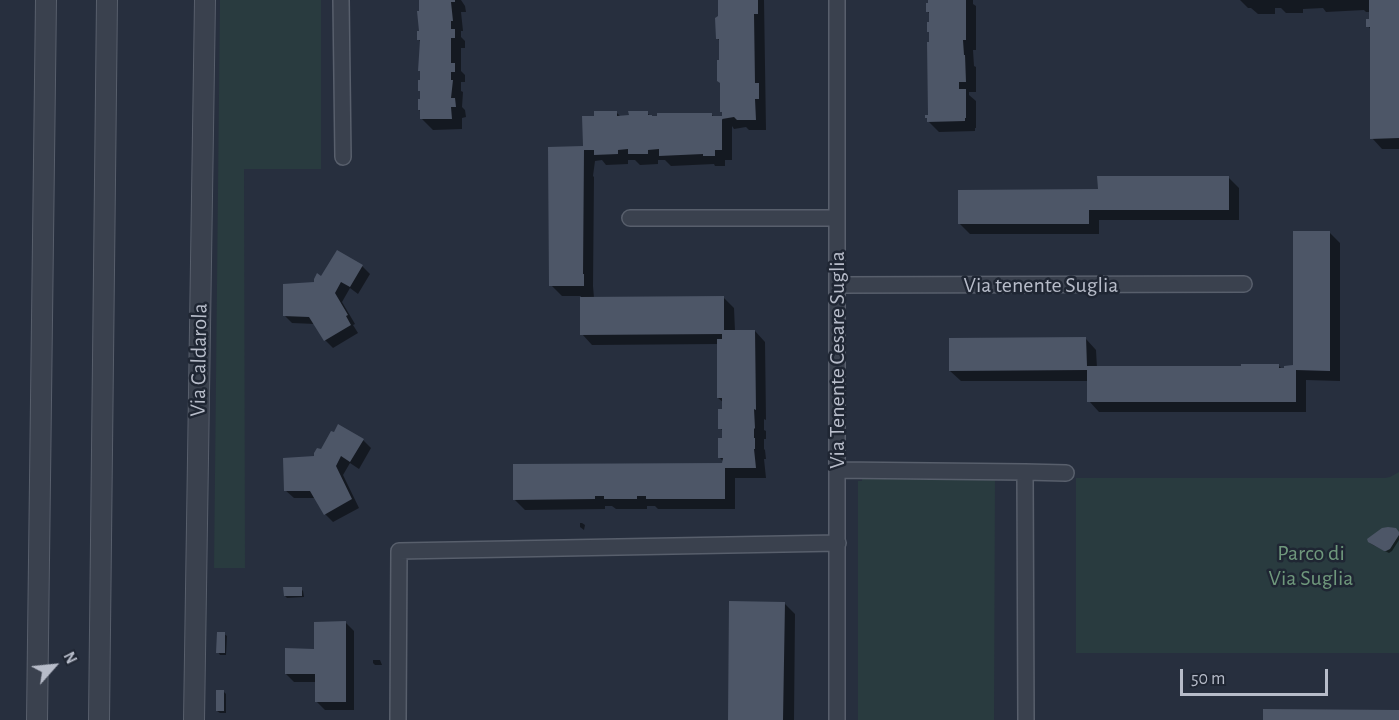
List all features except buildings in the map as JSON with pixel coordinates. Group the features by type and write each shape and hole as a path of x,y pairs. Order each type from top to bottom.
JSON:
{"street":[{"path":"37,720 46,0"},
{"path":"99,720 107,0"},
{"name":"Via Caldarola","path":"194,720 205,0"},
{"path":"341,0 343,157"},
{"name":"Via Tenente Cesare Suglia","path":"837,0 837,720"},
{"path":"630,218 837,218"},
{"name":"Via tenente Suglia","path":"837,285 1244,284"},
{"path":"837,470 1066,473"},
{"path":"1024,471 1026,720"},
{"path":"398,720 399,551 838,543"}],"green space":[{"path":"220,0 321,0 321,169 244,169 245,568 214,568"},
{"name":"Parco di Via Suglia","path":"1399,472 1399,653 1076,653 1076,478 1385,478"},
{"path":"862,474 995,475 994,720 858,720 858,481 862,481"}]}
